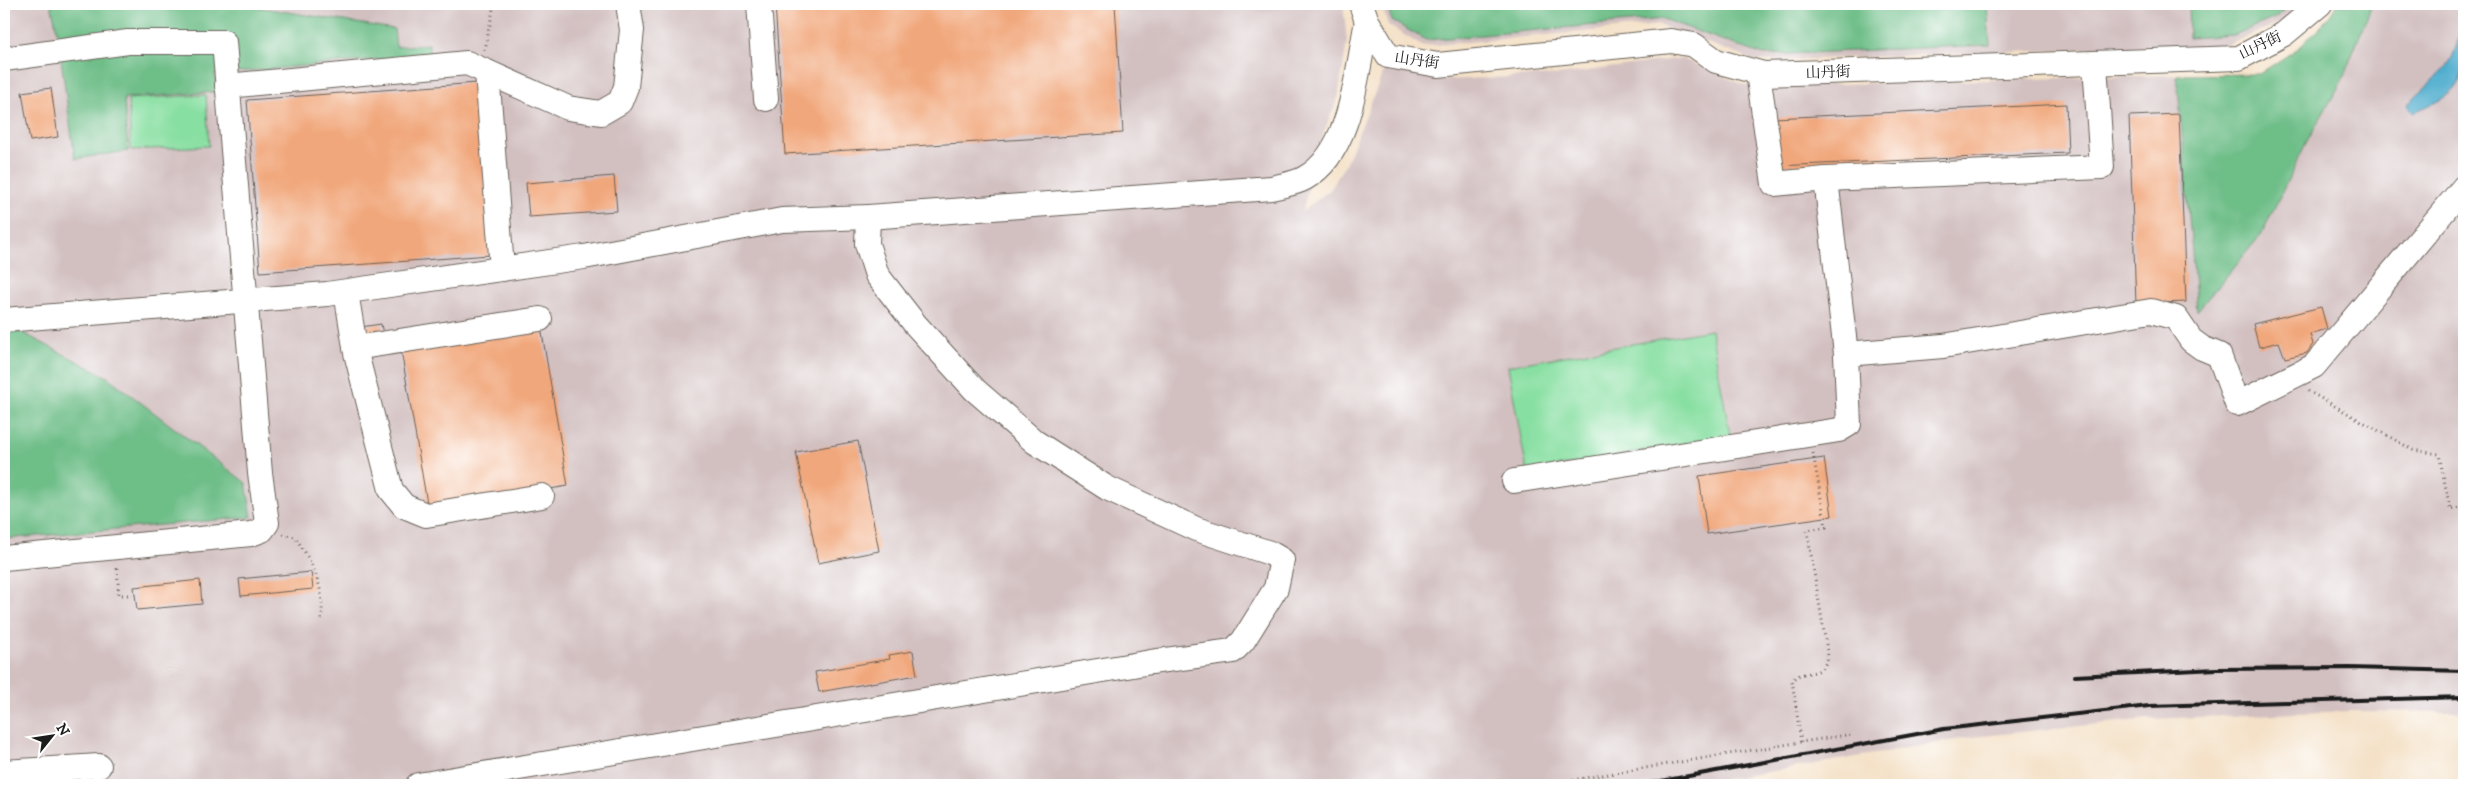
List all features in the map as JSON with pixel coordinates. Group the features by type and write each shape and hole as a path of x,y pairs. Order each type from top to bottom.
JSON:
{"lane":[{"path":"227,86 467,63 568,108 601,113 620,102 626,88 632,30 628,4"},
{"path":"759,4 766,99"},
{"name":"山丹街","path":"1364,13 1388,56 1438,65 1671,41 1694,45 1716,61 1764,74 2239,58 2284,34 2320,4"},
{"path":"4,320 246,302 346,292 584,258 782,220 868,217 1271,188 1304,179 1326,162 1348,117 1364,13"},
{"path":"4,59 128,42 224,42 267,523 262,530 251,534 4,558"},
{"path":"1758,72 1774,184 2102,167 2095,64"},
{"path":"486,72 502,269"},
{"path":"1514,480 1810,435 1838,430 1849,424 1846,354 1826,180"},
{"path":"1846,354 1943,346 2151,311 2176,318 2191,340 2202,348 2218,355 2237,404 2314,366 2464,187"},
{"path":"418,785 1150,662 1233,652 1243,641 1276,588 1282,560 1270,553 1196,529 1107,488 1036,442 975,390 915,324 876,275 867,244 868,217"},
{"path":"346,292 355,348 391,490 404,506 426,515 542,496"},
{"path":"355,348 540,319"},
{"path":"4,772 99,766"}],"path":[{"path":"486,72 485,47 494,4"},
{"path":"2290,377 2297,384 2332,405 2413,450 2439,454 2450,508 2464,506"},
{"path":"1801,742 1792,680 1801,674 1819,671 1826,665 1828,656 1807,530 1826,527 1810,435"},
{"path":"262,530 295,537 314,566 322,597 321,620"},
{"path":"117,547 119,595 132,595"},
{"path":"1543,785 1854,734"}],"shaded area":[{"path":"4,4 1343,4 1347,41 1338,98 1324,132 1302,212 1331,189 1349,157 1386,65 1444,80 1558,75 1681,58 1744,85 1767,86 2177,75 2197,310 2307,141 2342,81 2372,4 2464,4 2464,712 2350,711 2148,719 1972,737 1692,785 4,785"},
{"path":"1381,4 2301,4 2289,19 2228,44 1756,61 1659,25 1422,46 1388,25"}],"green space":[{"path":"51,4 238,4 394,29 396,47 429,44 429,55 215,74 217,92 124,98 128,151 75,159 57,31"},
{"path":"1386,4 1987,4 1990,45 1763,55 1663,19 1426,40 1392,21"},
{"path":"2188,4 2292,4 2275,18 2234,35 2189,38"},
{"path":"2337,4 2372,4 2342,81 2307,141 2261,235 2197,311 2177,75 2259,74 2300,47 2329,17"},
{"path":"206,95 209,146 131,150 128,99"},
{"path":"1711,330 1730,435 1527,472 1508,366"},
{"path":"21,332 106,376 246,483 252,517 4,539 4,333"}],"water":[{"path":"2464,15 2464,60 2457,85 2444,98 2414,112 2407,106 2442,72 2452,58 2459,34 2461,17"}],"building":[{"path":"775,4 1115,4 1123,133 785,154"},
{"path":"477,83 490,255 260,272 247,100"},
{"path":"51,88 58,137 30,141 22,92"},
{"path":"2066,104 2068,153 1776,166 1774,118"},
{"path":"2179,114 2186,302 2136,304 2129,116"},
{"path":"614,176 617,211 529,217 526,183"},
{"path":"2321,307 2327,329 2310,334 2313,344 2307,353 2285,358 2279,342 2259,347 2253,324"},
{"path":"381,324 383,334 363,338 361,327"},
{"path":"541,327 568,486 428,509 401,350"},
{"path":"858,441 879,551 818,563 796,452"},
{"path":"1824,458 1832,516 1707,534 1699,476"},
{"path":"311,572 313,589 241,596 239,579"},
{"path":"200,580 202,604 137,610 134,587"},
{"path":"913,651 917,675 819,692 815,672 890,659 889,655"},
{"path":"39,781 40,785 20,785 20,784"}],"railway":[{"path":"2075,676 2217,669 2350,668 2464,671"},
{"path":"1640,785 1944,729 2149,706 2464,697"}]}
